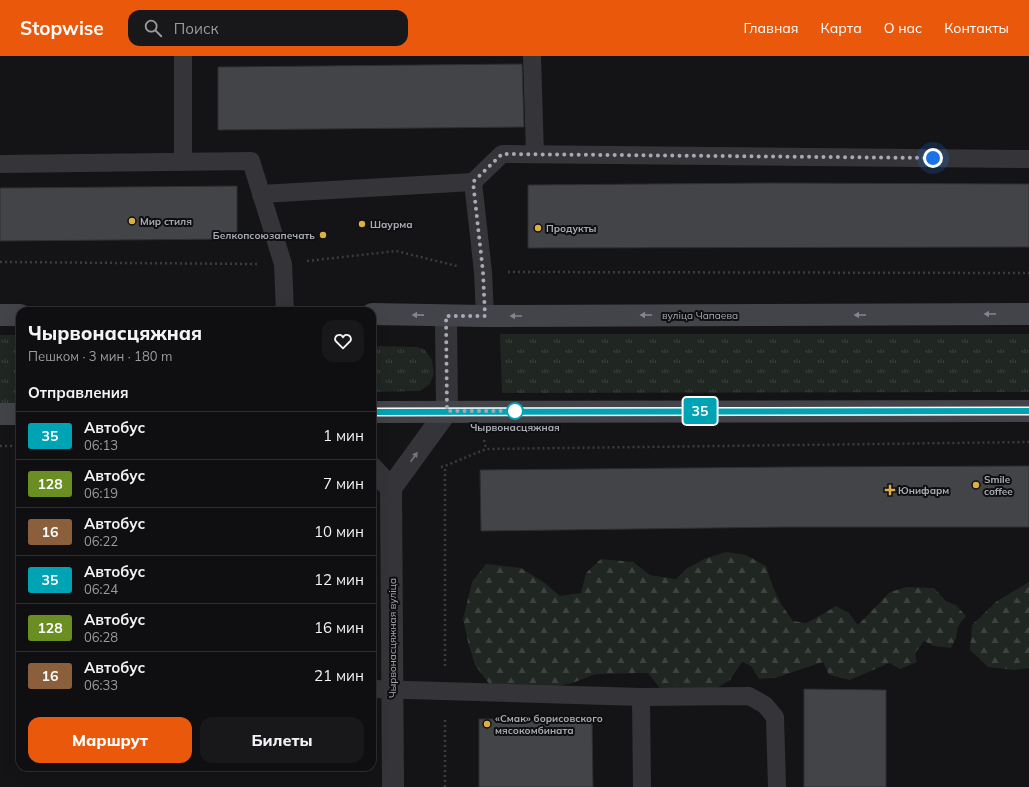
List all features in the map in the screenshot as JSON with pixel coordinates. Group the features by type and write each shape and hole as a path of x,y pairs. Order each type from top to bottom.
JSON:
{"main road":[{"path":"0,315 16,314"},
{"name":"вуліца Чапаева","path":"376,314 485,316 1029,314"},
{"path":"376,412 1029,411"},
{"path":"0,414 16,414"}],"street":[{"path":"376,472 391,488 447,411 446,316"},
{"name":"Чырвонасцяжная вуліца","path":"391,488 382,689 393,787"}],"lane":[{"path":"183,56 183,162"},
{"path":"532,56 535,154"},
{"path":"261,194 473,182 502,154 1029,159"},
{"path":"0,164 252,161 283,264 285,307"},
{"path":"473,182 483,272 485,316"},
{"path":"382,689 641,697 749,696 765,705 775,717 777,787"},
{"path":"641,697 642,787"}],"path":[{"path":"0,262 283,264 396,251 483,272 1029,273"},
{"path":"484,438 486,449"},
{"path":"438,467 445,466 486,449 1029,442"},
{"path":"0,446 16,446"},
{"path":"444,787 445,466"}],"green space":[{"path":"500,334 1029,334 1029,392 502,393"},
{"path":"0,335 16,335 16,403 0,403"},
{"path":"376,346 417,347 424,349 432,360 434,374 430,384 420,391 376,392"},
{"path":"726,552 746,555 766,566 781,604 793,621 806,623 836,606 849,613 858,625 890,592 907,587 934,588 947,602 956,605 966,616 958,626 956,638 951,648 934,646 924,641 915,653 917,662 900,669 889,663 850,680 829,675 823,662 775,678 759,679 751,666 742,662 730,680 704,696 669,698 648,673 596,674 572,683 541,690 494,690 475,665 463,619 472,582 486,564 521,568 545,583 560,596 581,593 586,573 601,559 633,562 650,575 676,579 686,569 704,559"},
{"path":"1029,582 1029,668 1014,670 988,667 970,650 972,625 997,601"}],"building":[{"path":"522,64 524,127 218,130 218,67"},
{"path":"772,183 1029,184 1029,247 528,248 528,185"},
{"path":"237,186 237,239 0,241 0,188"},
{"path":"1029,466 1029,527 787,527 481,531 480,470"},
{"path":"804,689 886,690 886,787 804,787"},
{"path":"479,719 592,719 593,787 479,787"}],"bus line":[{"name":"35","path":"376,412 1029,411"}],"place":[{"name":"Мир стиля","path":"132,221"},
{"name":"Шаурма","path":"362,224"},
{"name":"Продукты","path":"538,228"},
{"name":"Белкопсоюзапечать","path":"323,235"},
{"name":"Чырвонасцяжная","path":"515,411"},
{"name":"Smile coffee","path":"976,485"},
{"name":"Юнифарм","path":"890,490"},
{"name":"«Смак» борисовского мясокомбината","path":"487,724"}],"route":[{"path":"515,411 447,411 446,316 485,316 483,272 473,182 502,154 933,158"}]}
